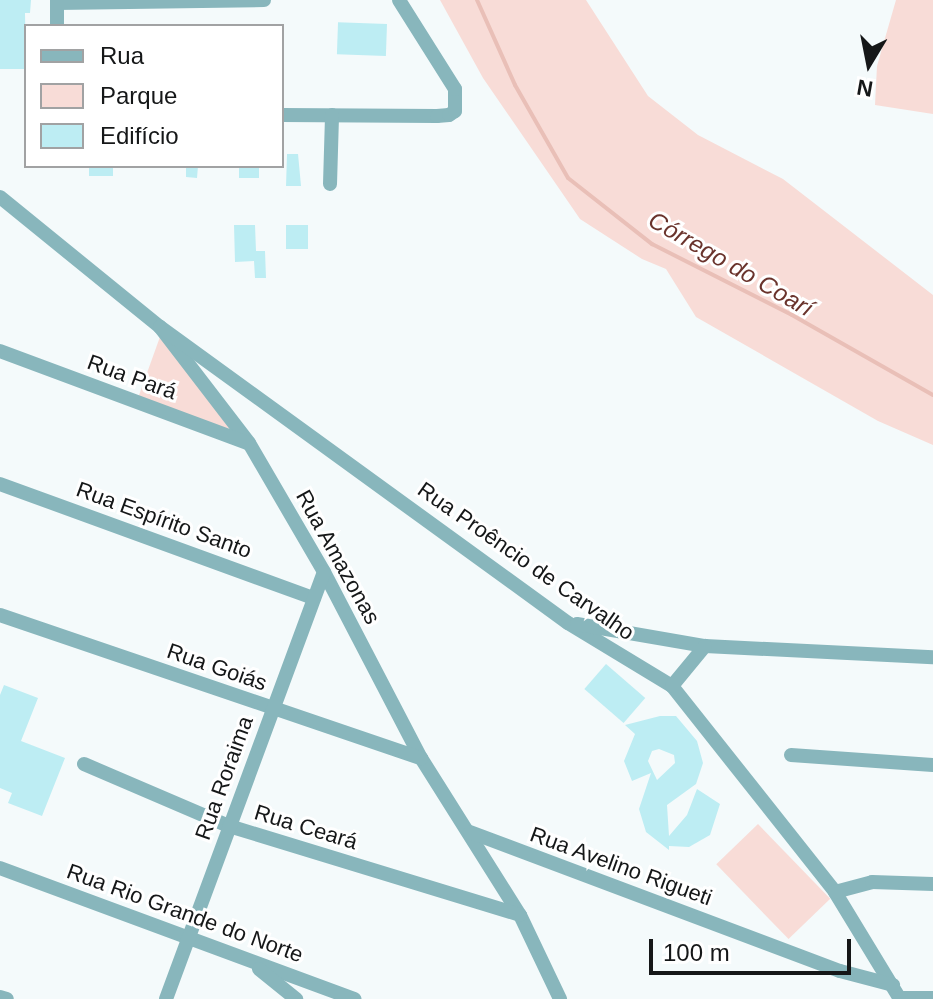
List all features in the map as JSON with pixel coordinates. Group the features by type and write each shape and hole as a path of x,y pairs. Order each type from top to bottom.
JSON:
{"street":[{"path":"57,24 57,2 264,0"},
{"path":"284,115 437,116 455,111 455,89 399,0"},
{"path":"330,184 332,115"},
{"name":"Rua Amazonas","path":"0,197 160,327 249,443 324,572 421,758 520,915 560,999"},
{"name":"Rua Proêncio de Carvalho","path":"160,327 568,623 672,686 835,892 897,994"},
{"name":"Rua Pará","path":"0,351 249,443"},
{"name":"Rua Espírito Santo","path":"0,484 314,598"},
{"name":"Rua Roraima","path":"166,999 324,572"},
{"name":"Rua Goiás","path":"0,615 421,758"},
{"path":"568,623 705,646 933,657"},
{"path":"672,686 705,646"},
{"path":"791,755 933,765"},
{"name":"Rua Ceará","path":"84,764 229,826 520,915"},
{"name":"Rua Avelino Rigueti","path":"470,832 897,994 933,998"},
{"name":"Rua Rio Grande do Norte","path":"0,868 355,999"},
{"path":"835,892 872,882 933,884"},
{"path":"249,961 296,999"},
{"path":"0,997 7,999"}],"green space":[{"path":"440,0 586,0 648,96 698,135 783,179 933,295 933,445 878,421 696,317 666,269 642,259 580,219 483,78"},
{"path":"896,0 933,0 933,114 875,105 877,66"},
{"path":"161,334 231,431 138,398"},
{"path":"758,824 830,899 789,939 716,864"}],"building":[{"path":"0,0 31,0 30,13 25,13 24,69 0,69"},
{"path":"338,22 387,24 386,56 337,54"},
{"path":"287,154 298,154 301,186 286,186"},
{"path":"89,168 113,168 113,176 89,176"},
{"path":"186,168 198,168 197,178 186,177"},
{"path":"239,168 259,168 259,178 239,178"},
{"path":"234,225 255,225 256,251 265,251 266,278 255,278 254,261 235,262"},
{"path":"286,225 308,225 308,249 286,249"},
{"path":"606,664 645,698 624,723 584,689"},
{"path":"4,685 38,698 21,741 65,758 42,816 8,803 12,793 0,788 0,695"},
{"path":"660,716 676,716 697,741 703,763 696,784 667,805 669,836 687,815 697,789 720,804 710,835 689,847 669,846 669,850 646,832 639,809 651,773 632,781 624,761 635,734 625,725","holes":["659,749 674,755 675,763 657,780 648,761 652,751"]}],"waterway":[{"name":"Córrego do Coarí","path":"477,0 515,85 568,178 652,244 792,315 933,395"}]}
